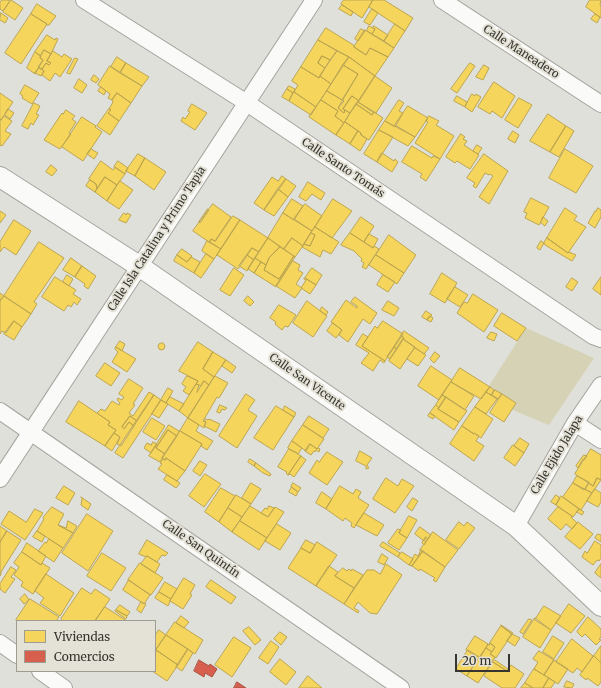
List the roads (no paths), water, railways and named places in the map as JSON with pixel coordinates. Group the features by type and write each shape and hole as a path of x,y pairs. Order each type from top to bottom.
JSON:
{"street":[{"name":"Calle Santo Tomás","path":"84,0 247,103 593,336 601,339"},
{"name":"Calle Isla Catalina y Primo Tapia","path":"0,478 314,0"},
{"name":"Calle Maneadero","path":"442,0 601,104"},
{"name":"Calle San Vicente","path":"0,177 139,266 516,526 601,606"},
{"name":"Calle Ejido Jalapa","path":"516,526 575,423 601,385"},
{"name":"Calle San Quintín","path":"0,412 401,688"},
{"path":"575,423 601,440"},
{"path":"0,643 16,654"},
{"path":"41,672 64,688"}]}
